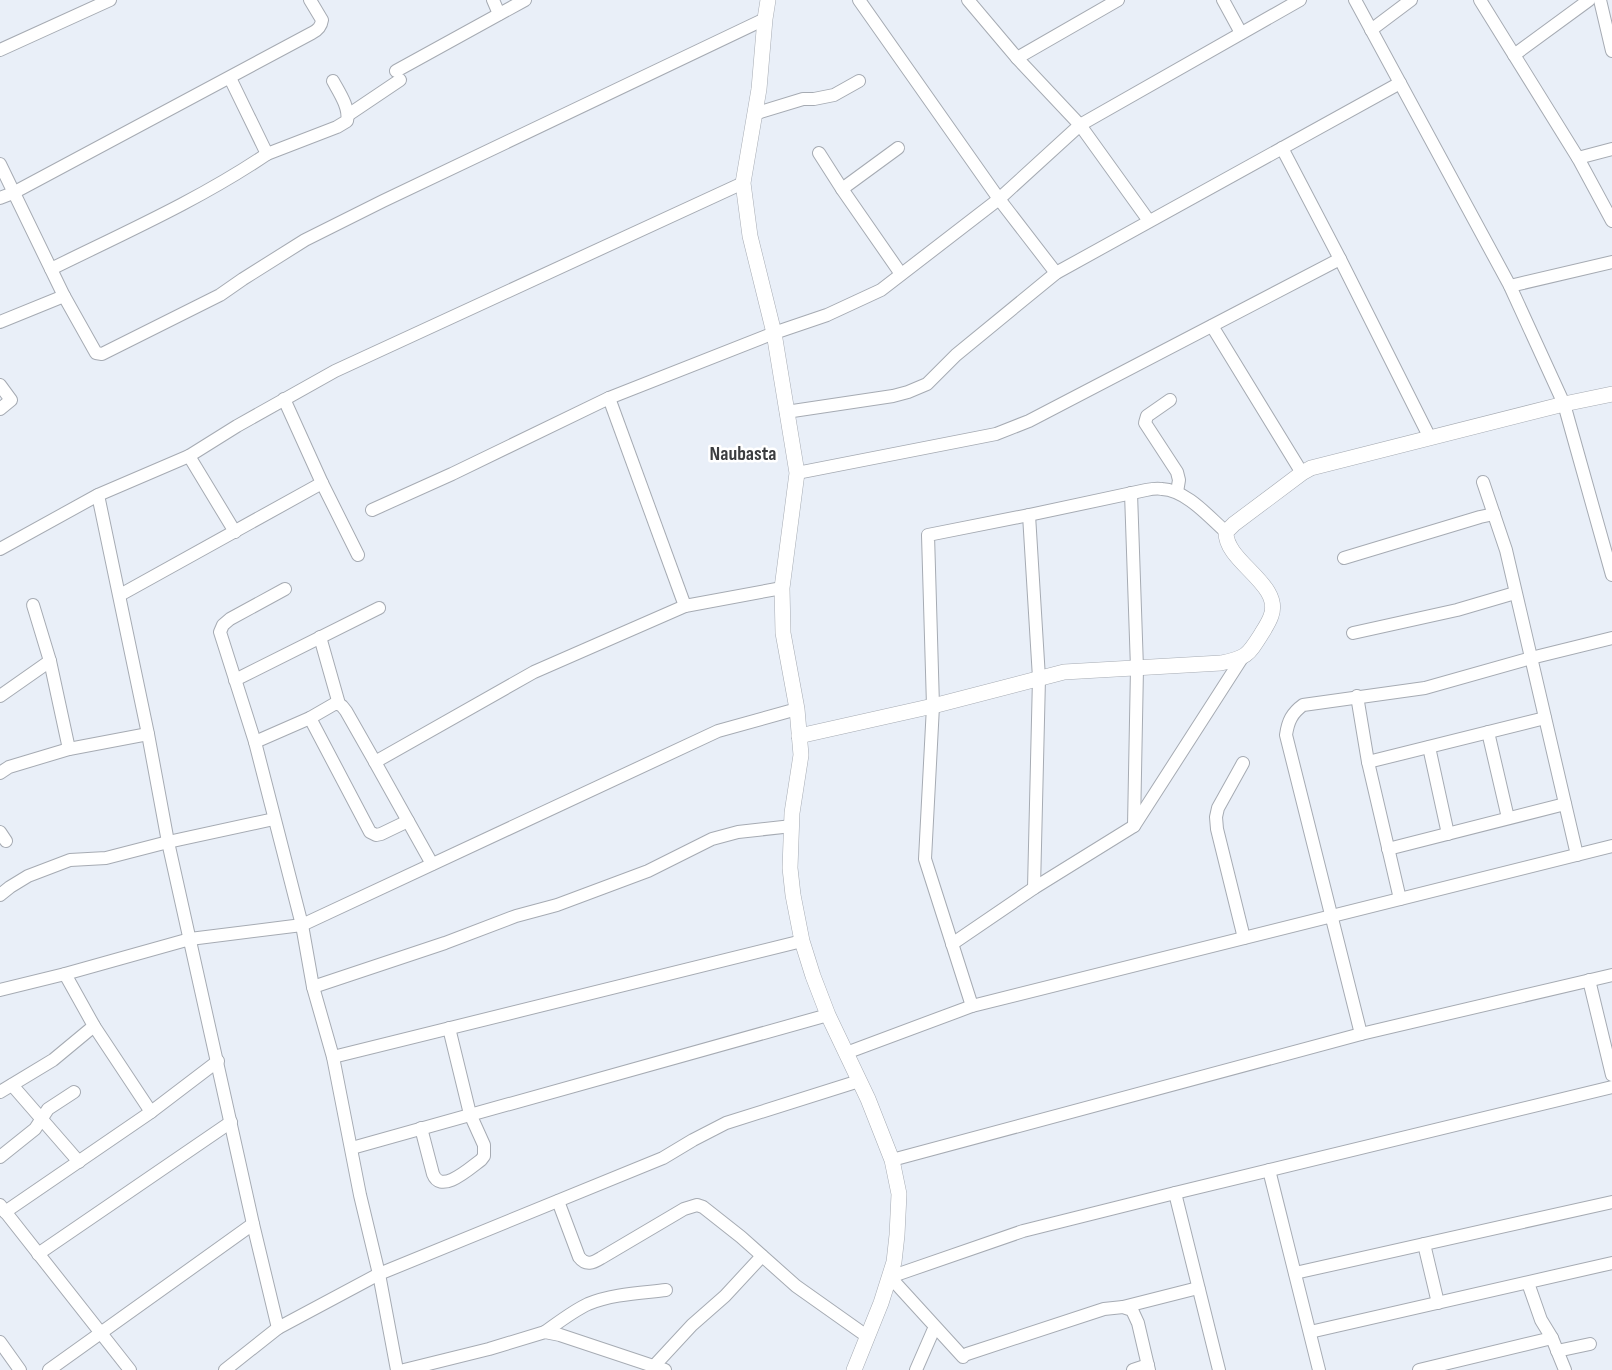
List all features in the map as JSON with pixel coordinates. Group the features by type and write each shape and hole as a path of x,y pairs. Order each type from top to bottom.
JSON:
{"street":[{"path":"0,50 110,0"},
{"path":"0,198 13,193 318,30 322,20 310,0"},
{"path":"493,0 499,14"},
{"path":"348,115 398,76 525,0"},
{"path":"768,0 759,89 743,183 750,236 774,333 786,412 798,473 782,588 783,633 797,709 801,754 792,826 790,868 802,941 813,976 828,1015 868,1099 892,1160 899,1194 894,1262 881,1303 854,1370"},
{"path":"860,0 1000,199 1056,273"},
{"path":"968,0 1080,125 1149,221"},
{"path":"1018,58 1118,0"},
{"path":"1223,0 1241,33"},
{"path":"372,510 452,474 609,398 774,333 827,315 881,290 1000,199 1080,125 1300,0"},
{"path":"1355,0 1510,286 1564,404 1606,530 1612,575"},
{"path":"1371,30 1411,0"},
{"path":"1480,0 1578,158 1612,222"},
{"path":"1514,55 1589,0"},
{"path":"1600,0 1612,51"},
{"path":"0,164 64,296 96,353 102,354 220,295 305,240 374,205 765,19"},
{"path":"230,78 267,154"},
{"path":"51,269 173,210 248,168 267,154 337,127 347,121 348,115 333,81"},
{"path":"754,114 803,99 834,95 859,81"},
{"path":"786,412 893,396 927,384 956,355 1056,273 1400,83"},
{"path":"842,189 898,148"},
{"path":"1282,148 1430,438"},
{"path":"1578,158 1612,149"},
{"path":"819,153 901,274"},
{"path":"0,549 98,495 189,456 237,426 335,371 743,183"},
{"path":"798,473 1009,430 1340,259"},
{"path":"1510,286 1612,262"},
{"path":"0,322 64,296"},
{"path":"1212,326 1302,473"},
{"path":"0,385 11,400 0,409"},
{"path":"1226,532 1234,524 1311,468 1564,404 1612,394"},
{"path":"609,398 685,606"},
{"path":"284,399 322,483 358,555"},
{"path":"1170,400 1147,416 1145,423 1178,472 1177,492"},
{"path":"189,456 235,532"},
{"path":"1483,482 1506,550 1577,854"},
{"path":"120,595 322,483"},
{"path":"952,944 1034,888 1134,826 1242,658 1251,651 1271,617 1272,603 1265,588 1228,544 1226,532 1188,498 1177,492 1163,489 1146,490 928,535 933,706 925,859 952,944 972,1006"},
{"path":"1131,493 1137,668 1134,826"},
{"path":"98,495 120,595 168,842 278,1328"},
{"path":"1344,558 1494,514"},
{"path":"1029,515 1039,678 1034,888"},
{"path":"375,762 534,672 685,606 782,588"},
{"path":"285,589 230,619 221,628 220,632 255,742 302,925 313,987 333,1057 360,1195 379,1274 397,1370"},
{"path":"1353,633 1457,610 1515,593"},
{"path":"33,605 50,661 69,749"},
{"path":"235,680 379,608"},
{"path":"320,637 340,704 346,711 432,864"},
{"path":"1361,1034 1286,735 1295,711 1303,705 1425,688 1531,658 1612,638"},
{"path":"799,736 933,706 1064,672 1221,663 1242,658"},
{"path":"0,696 50,661"},
{"path":"1357,696 1368,762 1400,899"},
{"path":"255,742 310,718 330,705 340,704"},
{"path":"0,990 190,939 302,925 718,731 797,709"},
{"path":"310,718 370,832 381,834 408,821"},
{"path":"1368,762 1545,718"},
{"path":"1488,732 1508,818"},
{"path":"0,773 10,767 69,749 148,734"},
{"path":"1428,747 1448,834"},
{"path":"1242,763 1222,798 1216,817 1217,829 1244,938"},
{"path":"1388,849 1565,804"},
{"path":"0,895 28,876 70,860 106,858 168,842 274,819"},
{"path":"313,987 445,943 516,916 557,905 648,871 712,839 738,832 792,826"},
{"path":"846,1053 972,1006 1612,846"},
{"path":"333,1057 802,941"},
{"path":"65,974 94,1026 152,1112"},
{"path":"892,1160 1361,1034 1612,975"},
{"path":"1589,980 1612,1074"},
{"path":"352,1148 828,1015"},
{"path":"79,1162 42,1120 4,1088 53,1060 94,1026"},
{"path":"421,1128 435,1180 440,1182 450,1181 484,1156 484,1145 470,1114 449,1028"},
{"path":"130,1370 3,1209 79,1162 152,1112 218,1061"},
{"path":"225,1370 278,1328 379,1274 663,1158 726,1122 860,1081"},
{"path":"890,1277 1023,1231 1612,1087"},
{"path":"0,1157 31,1133 48,1109 74,1092"},
{"path":"38,1254 231,1122"},
{"path":"1269,1170 1319,1370"},
{"path":"1175,1193 1219,1370"},
{"path":"558,1201 579,1258 586,1263 592,1263 602,1258 684,1209 697,1205 703,1207 714,1214 796,1286 868,1337"},
{"path":"1295,1273 1612,1202"},
{"path":"49,1370 253,1224"},
{"path":"1424,1244 1438,1303"},
{"path":"545,1332 560,1335 659,1368 692,1325 725,1296 762,1256"},
{"path":"1310,1332 1612,1264"},
{"path":"890,1277 965,1355 1104,1309 1123,1307 1199,1289"},
{"path":"1528,1283 1541,1320 1552,1338 1565,1370"},
{"path":"404,1370 489,1349 545,1332 573,1312 598,1301 666,1290"},
{"path":"1123,1307 1132,1310 1136,1318 1148,1368 1133,1370"},
{"path":"916,1370 933,1331"},
{"path":"1419,1370 1552,1338"},
{"path":"0,1342 16,1369"},
{"path":"1557,1351 1590,1344"}],"district":[{"name":"Naubasta","path":"743,453"}]}
